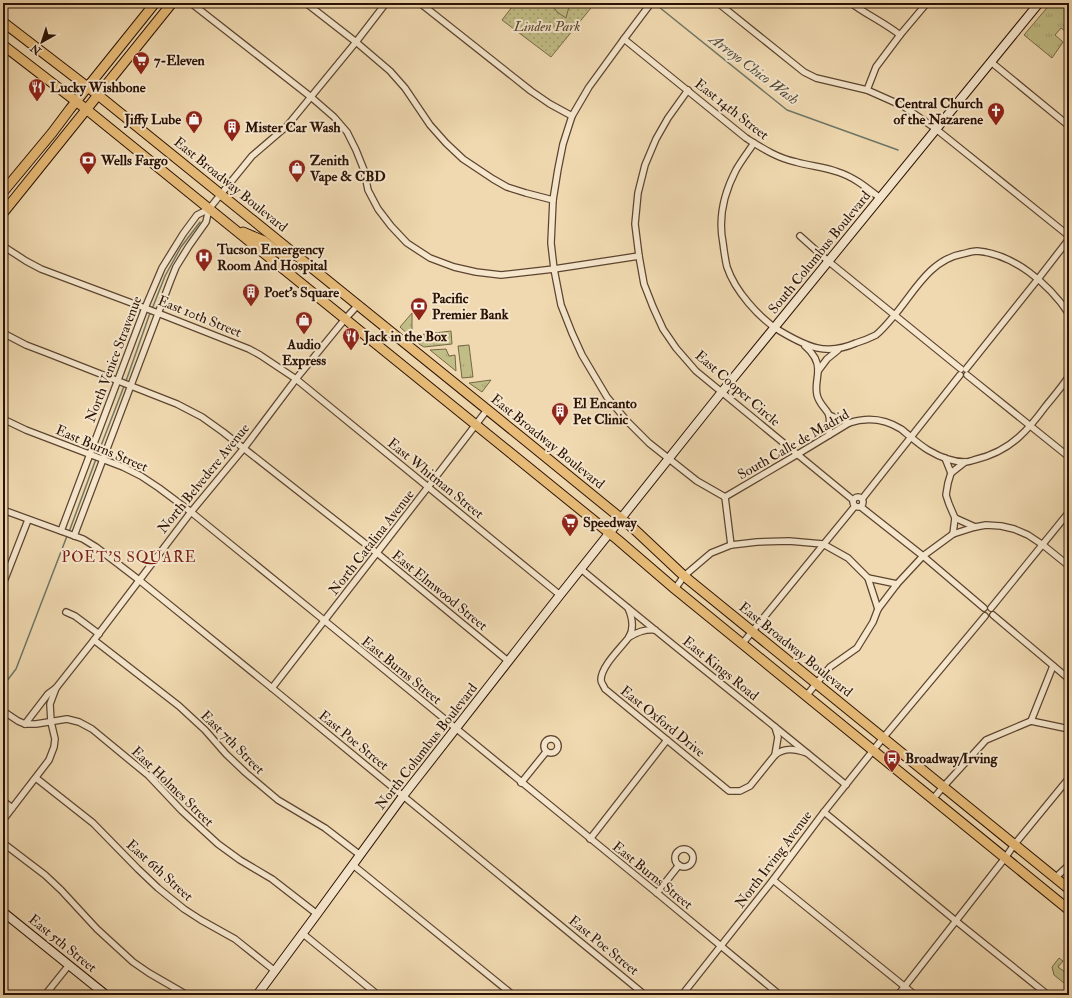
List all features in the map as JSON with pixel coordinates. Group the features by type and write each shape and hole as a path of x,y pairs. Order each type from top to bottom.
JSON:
{"main road":[{"path":"3,192 52,133 155,3"},
{"path":"3,213 172,3"},
{"name":"East Broadway Boulevard","path":"3,22 98,95 621,518 684,576 1069,889"},
{"path":"3,45 76,101 231,226 1069,910"},
{"path":"231,226 264,241 284,256 287,257 295,254"}],"street":[{"path":"191,3 311,97 334,117 347,132 356,150 364,170 368,190 378,208 391,226 408,243 430,258 454,267 476,272 501,275 554,269 639,256"},
{"path":"306,3 390,71 405,88 430,125 446,143 464,159 507,187 553,200"},
{"name":"North Venice Stravenue","path":"61,531 117,380 162,268 183,234 197,215 209,209 252,156 287,126 386,3"},
{"path":"420,3 531,91 550,104 572,116"},
{"path":"652,3 624,38 572,116 560,157 553,200 551,243 554,269 561,305 582,355 597,382 607,397 627,421 649,443 697,481 725,497 730,545"},
{"path":"718,3 810,76 867,90 903,106 936,129 1069,237 1038,279 862,499 863,503 856,504"},
{"path":"851,3 900,35"},
{"path":"867,90 876,67 927,3"},
{"name":"South Columbus Boulevard","path":"621,518 828,261 1039,3"},
{"name":"East 14th Street","path":"624,38 746,138 784,159 838,172 847,176 860,183 880,198"},
{"path":"991,62 1069,126"},
{"name":"East Cooper Circle","path":"688,90 668,118 656,139 645,165 638,193 635,224 644,284 663,329 676,348 696,371 721,393 798,454 856,504 923,556 984,608"},
{"path":"754,143 736,170 726,193 721,219 722,241 727,268 738,289 753,309 774,328 801,343 813,347 834,350 849,346 875,335 895,315 918,283 929,272 943,261 957,255 976,251 992,254 1012,261 1025,269 1038,279 1063,304 1069,314"},
{"name":"North Venice Stravenue","path":"74,536 176,267 206,222 209,209"},
{"path":"800,236 828,261 1069,458"},
{"name":"East 10th Street","path":"3,246 41,269 249,349 296,379"},
{"name":"North Belvedere Avenue","path":"25,724 48,694 56,688 99,634 191,512 244,448 296,379 358,305"},
{"name":"East Elmwood Street","path":"3,333 26,345 178,404 202,417 224,432 377,553 508,661"},
{"path":"801,343 814,356 818,365 817,394 820,404 829,415 849,423"},
{"path":"818,371 827,359 840,349"},
{"name":"South Calle de Madrid","path":"725,497 849,423 858,420 865,419 889,422 927,449 945,458 965,462 997,453 1010,444 1030,426 1069,376"},
{"name":"East Whitman Street","path":"296,379 560,595"},
{"name":"North Catalina Avenue","path":"272,688 487,410"},
{"path":"829,415 829,435"},
{"name":"East Burns Street","path":"3,420 122,467 141,476 159,488 191,512 325,621 780,995"},
{"path":"945,458 951,474"},
{"path":"953,534 956,518 946,495 948,483 951,474 965,462"},
{"path":"742,644 856,504 857,497 862,499"},
{"name":"East Poe Street","path":"3,510 74,536 96,547 272,688 646,995"},
{"path":"991,608 1069,512"},
{"name":"North Columbus Boulevard","path":"257,995 403,796 621,518"},
{"path":"956,518 975,527"},
{"path":"3,584 28,520"},
{"path":"806,696 830,667 857,648 873,622 878,610 897,584 923,556 953,534 986,525 1014,529 1028,535 1043,545 1069,566"},
{"path":"675,589 684,576 711,553 730,545 757,542 791,541 823,544 848,558 868,578 878,610"},
{"name":"East Kings Road","path":"581,569 846,785"},
{"path":"868,578 897,584"},
{"path":"991,608 989,606 984,608 982,612 984,616 990,617 992,615"},
{"name":"East Oxford Drive","path":"628,608 633,622 632,633 603,672 601,681 605,689 729,792 740,791 750,786 775,755"},
{"path":"991,608 993,611 992,615 1069,679"},
{"path":"66,612 75,616 99,634"},
{"name":"North Irving Avenue","path":"682,995 773,880 824,812 984,616"},
{"path":"629,637 647,630 656,630"},
{"name":"East 7th Street","path":"94,640 179,706 206,730 226,754 246,773 278,800 325,828 360,854"},
{"path":"1031,721 1053,666"},
{"name":"North Belvedere Avenue","path":"3,820 49,760 54,747 50,704 56,688"},
{"path":"3,711 25,724"},
{"name":"East Holmes Street","path":"25,724 36,724 67,719 79,722 92,729 149,776 182,811 218,844 240,860 272,878 317,914"},
{"path":"933,799 986,740 1031,721 1069,728"},
{"path":"775,727 778,737 775,755"},
{"path":"590,839 667,740"},
{"path":"775,755 790,749 807,753"},
{"path":"522,783 546,752"},
{"name":"East 6th Street","path":"36,778 93,823 138,869 184,909 235,939 275,971"},
{"path":"898,995 1014,845 1069,778"},
{"path":"3,802 12,808"},
{"path":"824,812 1048,995"},
{"path":"3,843 45,875 97,929 133,962 187,995"},
{"path":"353,864 513,995"},
{"path":"657,893 679,865"},
{"path":"1055,878 1069,865"},
{"path":"773,880 915,995"},
{"name":"East 5th Street","path":"3,912 106,995"},
{"path":"302,933 378,995"},
{"path":"45,995 69,965"}],"green space":[{"name":"Linden Park","path":"515,3 595,3 551,57 502,20"},
{"path":"551,3 570,3 566,18 557,12"},
{"path":"1051,3 1069,3 1069,34 1061,28 1055,35 1063,42 1052,58 1024,35"},
{"path":"412,313 412,338 400,327"},
{"path":"451,331 452,344 424,347 419,344 418,335"},
{"path":"469,345 473,377 462,378 458,346"},
{"path":"446,349 449,356 455,355 456,371 430,350"},
{"path":"491,380 482,392 469,383"},
{"path":"1059,958 1063,961 1058,967 1069,975 1069,987 1054,975 1052,967"}],"waterway":[{"name":"Arroyo Chico Wash","path":"654,3 787,110 898,150"},
{"path":"152,309 165,276 181,247 200,222"},
{"path":"97,456 150,313"},
{"path":"69,532 96,459"},
{"path":"3,686 16,669 67,536"}],"place":[{"name":"7-Eleven","path":"141,75"},
{"name":"Lucky Wishbone","path":"37,102"},
{"name":"Central Church of the Nazarene","path":"996,126"},
{"name":"Jiffy Lube","path":"194,134"},
{"name":"Mister Car Wash","path":"232,142"},
{"name":"Wells Fargo","path":"88,175"},
{"name":"Zenith Vape & CBD","path":"297,183"},
{"name":"Tucson Emergency Room And Hospital","path":"204,272"},
{"name":"Poet's Square","path":"251,307"},
{"name":"Pacific Premier Bank","path":"419,321"},
{"name":"Audio Express","path":"304,335"},
{"name":"Jack in the Box","path":"351,351"},
{"name":"El Encanto Pet Clinic","path":"560,426"},
{"name":"Speedway","path":"570,537"},
{"name":"Broadway/Irving","path":"892,773"}],"district":[{"name":"POET'S SQUARE","path":"129,557"}]}
